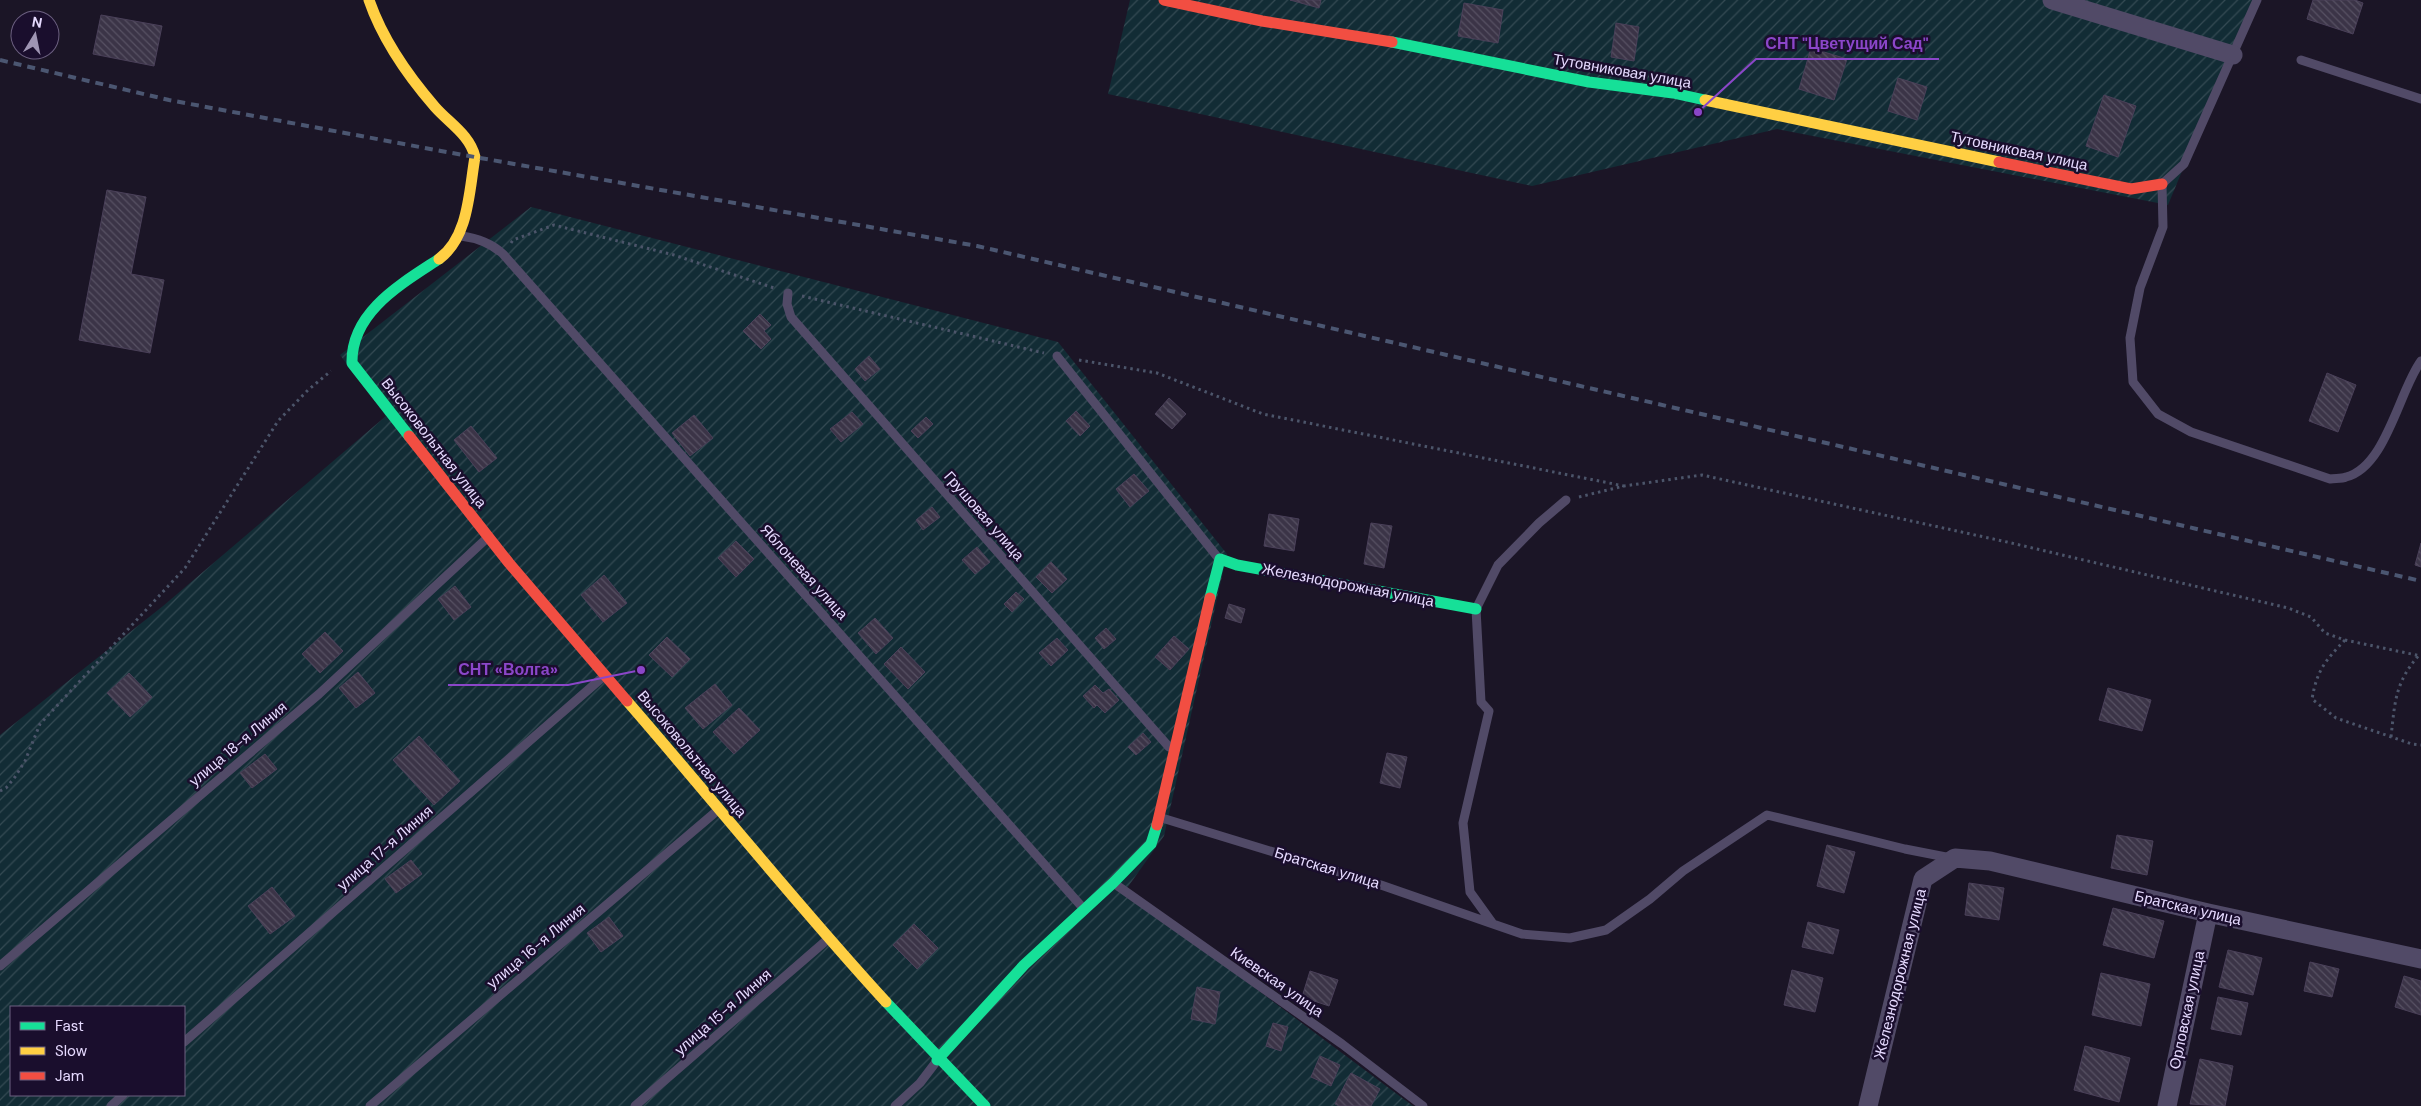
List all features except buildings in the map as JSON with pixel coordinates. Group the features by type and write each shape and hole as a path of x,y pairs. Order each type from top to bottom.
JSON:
{"street":[{"path":"352,363 350,354 354,334 372,312 392,293 448,252 458,236 474,150 435,106 412,74 379,26 369,0"},
{"name":"Тутовниковая улица","path":"1164,0 1262,21 1386,41 1589,82 1673,93 1767,116 2131,190 2162,184"},
{"path":"2052,0 2233,55"},
{"name":"Высоковольтная улица","path":"352,363 489,537 720,808 749,847 938,1060 985,1106"},
{"path":"938,1060 977,1014 1151,844 1160,817 1172,751 1220,559"},
{"name":"Железнодорожная улица","path":"1220,559 1237,565 1476,609"},
{"name":"Железнодорожная улица","path":"1868,1106 1924,879 1955,858"},
{"name":"Братская улица","path":"1955,858 1990,861 2208,913 2421,959"},
{"name":"Орловская улица","path":"2167,1106 2208,913"}],"lane":[{"path":"2257,0 2184,164 2162,184 2163,226 2140,288 2130,338 2133,382 2158,414 2191,432 2330,479 2347,477 2362,468 2384,442 2416,368 2421,361"},
{"path":"2301,60 2421,98"},
{"name":"Яблоневая улица","path":"458,236 474,238 494,246 503,254 1084,909"},
{"name":"Грушовая улица","path":"788,293 787,304 791,317 1172,751"},
{"path":"1057,356 1220,559"},
{"path":"1492,924 1470,892 1463,823 1489,711 1481,702 1476,609 1498,565 1539,523 1566,500"},
{"name":"улица 18-я Линия","path":"0,966 319,694 489,537"},
{"name":"улица 17-я Линия","path":"185,1041 605,675"},
{"name":"улица 16-я Линия","path":"370,1106 720,808"},
{"name":"Братская улица","path":"1160,817 1381,885 1522,934 1570,938 1606,930 1650,899 1683,871 1767,815 1905,849 1955,858"},
{"name":"Киевская улица","path":"1113,883 1342,1044 1424,1106"},
{"name":"улица 15-я Линия","path":"635,1106 828,938"},
{"path":"895,1106 920,1083 938,1060"},
{"path":"111,1106 122,1096"}],"path":[{"path":"0,791 6,788 20,769 40,724 186,568 278,421 308,390 330,372 352,363"},
{"path":"1566,500 1624,486 1702,475 2007,542 2279,606 2311,617 2325,633 2345,640 2420,655 2407,670 2399,685 2392,737"},
{"path":"2345,640 2329,657 2315,678 2312,699 2336,718 2412,744 2421,745"}],"shaded area":[{"path":"1130,0 2253,0 2168,205 1777,129 1532,186 1108,94"},
{"path":"531,207 1058,342 1227,554 1164,836 1125,891 1413,1106 0,1106 0,735 163,606 386,416 340,355"}],"railway":[{"path":"0,60 169,100 441,151 977,246 2421,581"}],"traffic: fast":[{"path":"1392,42 1589,82 1673,93 1705,100"},
{"path":"409,436 352,363 354,345 360,329 369,314 381,301 395,289 439,259"},
{"path":"1210,598 1220,559 1237,565 1476,609"},
{"path":"937,1060 1024,965 1113,883 1151,844 1157,825"},
{"path":"886,1002 985,1106"}],"traffic: slow":[{"path":"369,0 381,29 406,70 435,107 469,142 475,157 469,198 462,226 449,250 439,259"},
{"path":"1705,100 1999,162"},
{"path":"627,701 820,928 886,1002"}],"traffic: jam":[{"path":"1164,0 1262,21 1392,42"},
{"path":"1999,162 2131,189 2162,184"},
{"path":"409,436 509,563 627,701"},
{"path":"1157,825 1210,598"}],"place":[{"name":"СНТ \"Цветущий Сад\"","path":"1698,112"},
{"name":"СНТ «Волга»","path":"641,670"}]}
